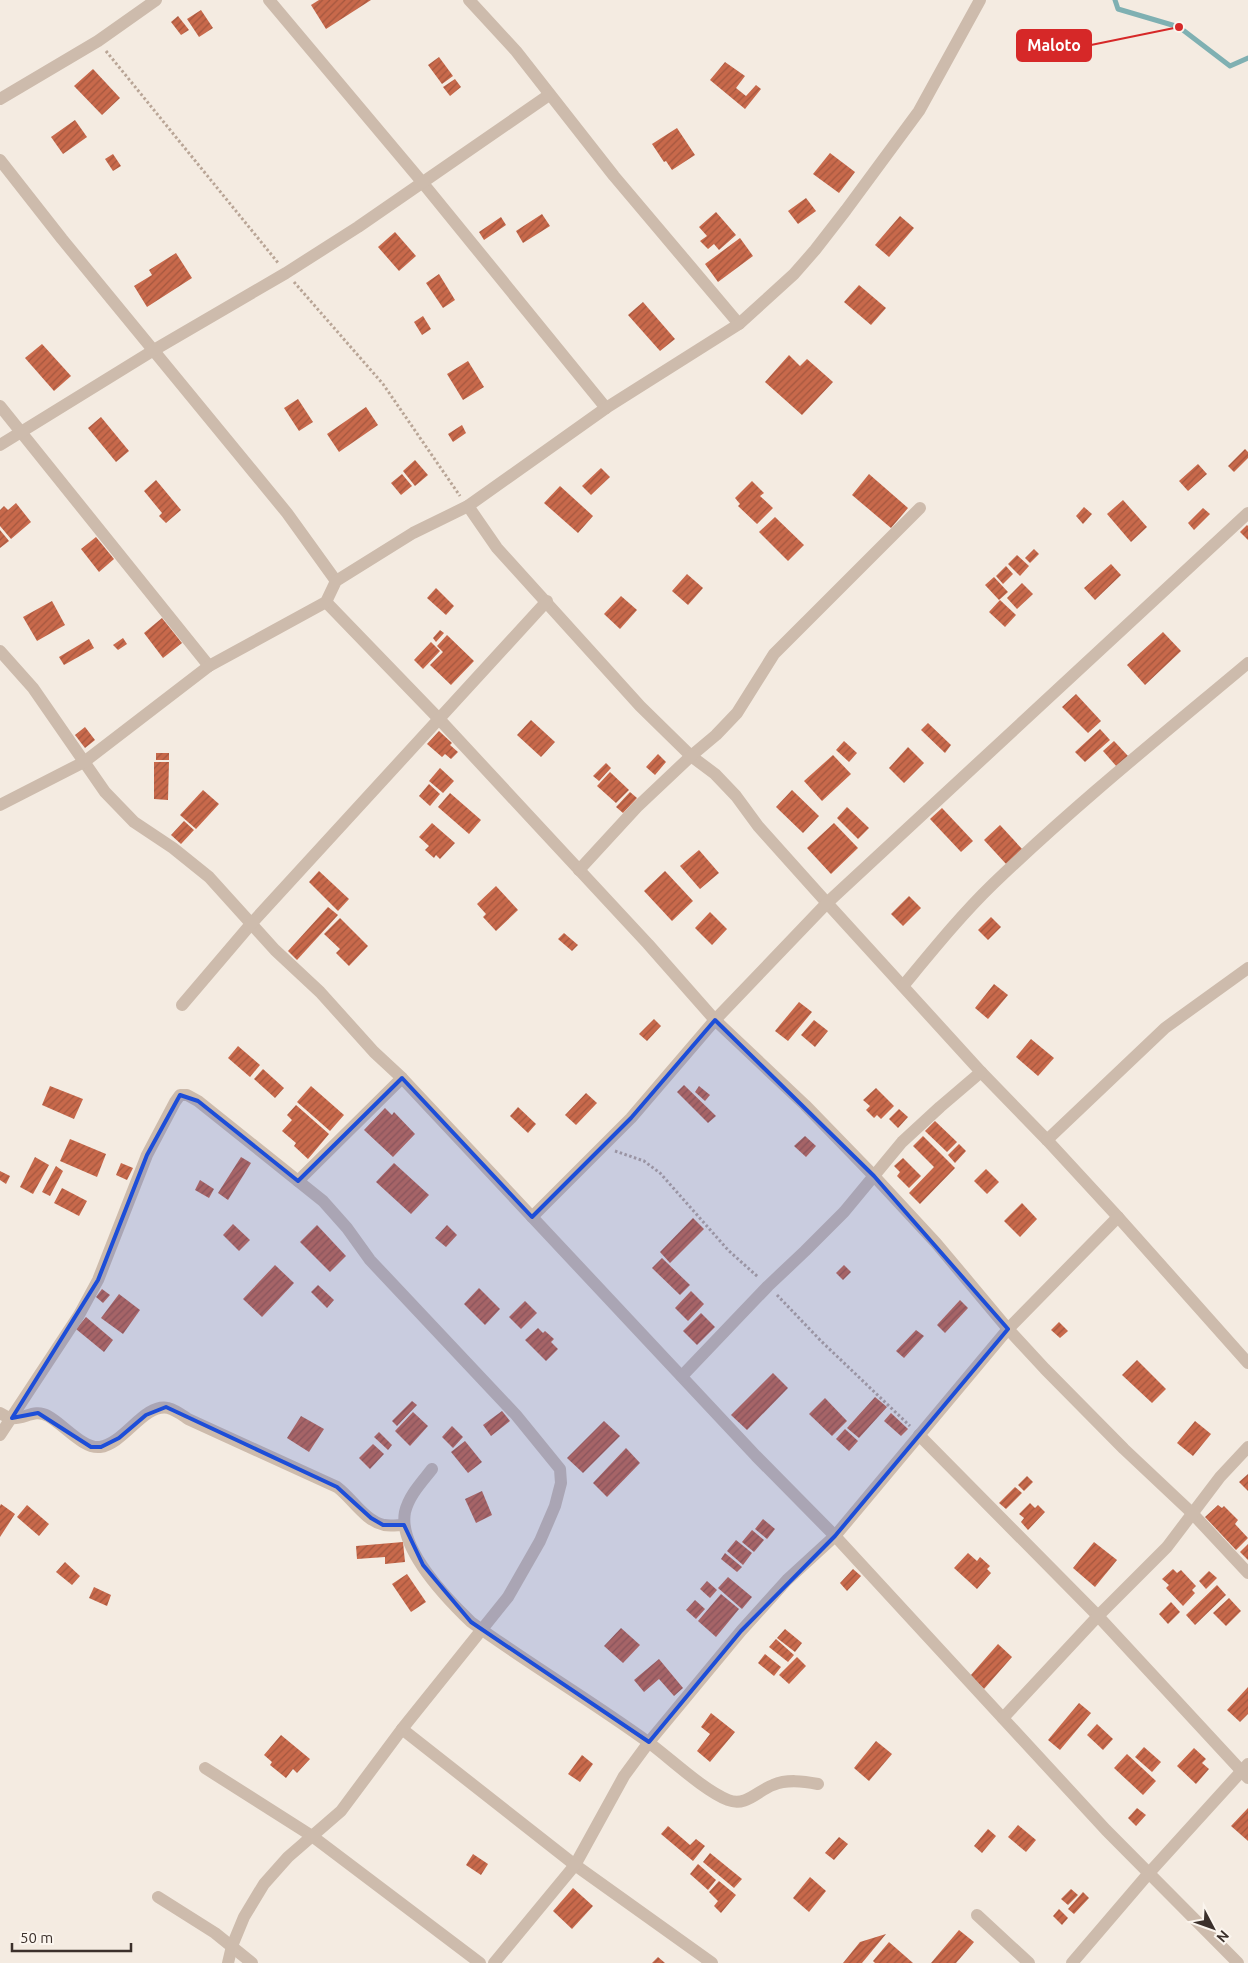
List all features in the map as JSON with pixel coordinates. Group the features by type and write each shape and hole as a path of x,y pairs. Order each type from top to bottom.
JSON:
{"street":[{"path":"0,99 98,41 156,0"},
{"path":"269,0 422,182 606,408"},
{"path":"469,0 516,51 549,95 739,324"},
{"path":"0,805 84,762 208,666 326,602 336,581 413,533 468,506 606,408 739,324 794,274 846,210 919,111 980,0"},
{"path":"0,445 154,350 286,273 358,227 549,95"},
{"path":"0,160 62,239 287,512 336,581"},
{"path":"0,406 208,666"},
{"path":"468,506 497,548 547,601 640,706 691,756 715,774 736,796 758,826 826,903 981,1072 1118,1217 1248,1362"},
{"path":"579,870 637,807 716,735 737,713 774,654 920,508"},
{"path":"532,1217 631,1118 716,1020 826,903 1248,513"},
{"path":"182,1005 251,924 440,720 547,601"},
{"path":"326,602 440,720 716,1020 805,1105 874,1176 976,1288 1008,1329 1044,1369 1124,1449 1192,1513 1248,1573"},
{"path":"0,650 32,688 105,792 134,822 174,848 209,877 274,950 320,992 374,1052 402,1078 756,1456 835,1536 1100,1824 1238,1963"},
{"path":"903,986 943,938 993,884 1122,769 1248,663"},
{"path":"1047,1140 1165,1028 1248,968"},
{"path":"682,1376 768,1286 844,1212 902,1142 981,1072"},
{"path":"298,1181 402,1078"},
{"path":"0,1435 6,1416 78,1315 98,1280 147,1155 175,1102 180,1096 187,1095 198,1100 323,1201 347,1228 370,1260 516,1415 560,1469 561,1483 555,1506 540,1541 508,1597 402,1730 341,1811 312,1836 264,1884 244,1917 232,1946 228,1963"},
{"path":"494,1963 575,1865 624,1776 649,1742 741,1630 787,1580 835,1536 1008,1329 1118,1217"},
{"path":"6,1416 38,1413 48,1416 91,1447 101,1447 119,1438 146,1415 166,1407 337,1487 371,1518 383,1525 404,1525"},
{"path":"919,1435 1098,1616 1246,1771 1149,1873 1072,1963"},
{"path":"1004,1718 1098,1616 1167,1547 1220,1477 1248,1447"},
{"path":"432,1470 412,1495 406,1510 404,1525 411,1546 433,1579 455,1607 482,1630 586,1698 649,1742 702,1784 727,1800 738,1802 748,1800 771,1785 782,1782 804,1781 818,1784"},
{"path":"402,1730 575,1865 712,1963"},
{"path":"205,1768 312,1836 480,1963"},
{"path":"158,1897 215,1933 252,1963"},
{"path":"977,1915 1029,1963"}],"path":[{"path":"98,41 286,273 384,384 468,506"}],"highlighted area":[{"path":"715,1020 874,1176 1008,1329 835,1536 741,1631 649,1742 471,1622 423,1565 404,1525 383,1525 371,1518 337,1487 166,1407 146,1415 119,1438 101,1447 91,1447 38,1413 12,1418 98,1280 147,1155 180,1095 198,1101 298,1181 402,1078 532,1217 631,1118"}],"building":[{"path":"319,0 371,0 326,29 311,5"},
{"path":"201,10 213,28 199,37 187,19"},
{"path":"178,16 189,30 181,35 171,22"},
{"path":"439,57 453,76 442,84 428,65"},
{"path":"725,62 745,76 736,88 746,96 756,85 761,89 745,109 710,80"},
{"path":"93,69 120,98 102,115 74,86"},
{"path":"455,79 461,87 450,96 443,87"},
{"path":"75,120 87,137 63,154 51,137"},
{"path":"677,128 695,155 672,170 652,144"},
{"path":"830,153 855,172 839,193 813,174"},
{"path":"113,154 121,166 113,171 105,159"},
{"path":"806,198 816,211 798,224 788,211"},
{"path":"716,212 736,235 719,250 714,244 708,249 700,241 707,236 699,227"},
{"path":"542,214 550,226 523,243 516,231"},
{"path":"900,216 914,228 889,257 875,245"},
{"path":"501,217 506,225 484,240 479,232"},
{"path":"395,232 416,256 399,271 378,247"},
{"path":"740,238 753,256 718,282 705,264"},
{"path":"176,253 192,278 147,307 134,286 152,275 149,270"},
{"path":"439,274 455,300 443,308 426,283"},
{"path":"859,285 886,308 871,325 844,302"},
{"path":"643,302 675,339 660,351 628,315"},
{"path":"423,316 431,329 422,335 414,322"},
{"path":"42,344 71,376 54,391 25,358"},
{"path":"789,355 800,366 807,359 833,382 802,415 765,382"},
{"path":"468,361 484,387 463,400 447,374"},
{"path":"298,399 313,422 299,431 284,408"},
{"path":"366,407 378,425 339,452 327,434"},
{"path":"101,417 129,451 116,462 88,428"},
{"path":"462,425 466,433 453,442 448,434"},
{"path":"1245,449 1248,452 1248,458 1234,472 1228,466"},
{"path":"415,460 428,475 415,486 403,471"},
{"path":"1198,464 1207,474 1188,491 1179,481"},
{"path":"601,468 610,477 591,495 582,486"},
{"path":"402,474 412,486 401,495 391,483"},
{"path":"869,474 908,508 891,528 852,495"},
{"path":"156,480 181,510 166,523 159,516 162,513 144,491"},
{"path":"752,481 764,493 760,496 773,508 757,524 738,506 740,504 735,498"},
{"path":"560,486 593,516 578,533 544,503"},
{"path":"1123,500 1147,527 1131,542 1107,514"},
{"path":"16,503 31,522 11,539 0,526 0,510 4,506 8,510"},
{"path":"1084,507 1092,514 1083,524 1076,516"},
{"path":"1203,508 1210,514 1194,530 1188,523"},
{"path":"775,517 804,545 788,561 759,532"},
{"path":"1248,526 1248,540 1240,532"},
{"path":"0,530 9,541 0,548"},
{"path":"96,537 114,559 99,572 81,549"},
{"path":"1034,549 1039,554 1030,563 1025,558"},
{"path":"1017,555 1029,566 1020,576 1008,564"},
{"path":"1111,564 1121,575 1095,600 1084,588"},
{"path":"1006,566 1013,574 1003,584 996,576"},
{"path":"687,574 703,588 688,605 672,591"},
{"path":"994,577 1008,592 999,600 985,585"},
{"path":"1022,583 1033,594 1017,609 1007,598"},
{"path":"436,588 454,606 446,615 427,598"},
{"path":"621,596 637,610 620,629 604,614"},
{"path":"1000,600 1016,615 1005,627 989,612"},
{"path":"52,601 65,625 37,641 23,617"},
{"path":"162,618 182,643 163,658 144,633"},
{"path":"440,630 444,633 436,642 433,638"},
{"path":"1163,632 1181,651 1145,685 1127,665"},
{"path":"447,635 474,661 451,685 430,665 443,652 437,646"},
{"path":"123,638 127,644 118,650 113,645"},
{"path":"89,639 94,648 64,665 59,657"},
{"path":"431,642 440,651 423,669 414,660"},
{"path":"1076,694 1101,721 1088,733 1062,707"},
{"path":"531,720 555,742 541,757 517,735"},
{"path":"928,723 951,745 945,753 921,730"},
{"path":"85,727 95,740 85,748 75,735"},
{"path":"1100,729 1110,740 1085,762 1075,752"},
{"path":"439,731 452,743 450,745 458,752 451,759 445,754 442,757 427,744"},
{"path":"844,741 857,753 849,762 836,750"},
{"path":"1114,741 1128,756 1117,767 1103,751"},
{"path":"908,747 924,763 904,783 889,768"},
{"path":"156,753 169,753 169,760 156,760"},
{"path":"658,754 666,762 655,775 646,767"},
{"path":"833,755 851,774 822,801 804,781"},
{"path":"154,762 169,762 168,800 154,799"},
{"path":"606,763 611,768 599,781 593,776"},
{"path":"440,768 454,781 443,793 429,781"},
{"path":"610,772 629,790 616,803 597,786"},
{"path":"429,784 440,794 430,806 419,796"},
{"path":"203,790 219,804 196,829 180,815"},
{"path":"792,790 819,816 803,833 776,807"},
{"path":"630,792 637,798 623,813 616,807"},
{"path":"450,793 481,820 469,834 438,807"},
{"path":"847,807 869,828 858,839 837,818"},
{"path":"942,808 973,841 961,852 930,819"},
{"path":"184,821 194,830 181,844 171,835"},
{"path":"432,823 455,843 440,859 436,855 434,858 425,850 429,846 419,837"},
{"path":"834,823 858,848 831,874 807,848"},
{"path":"1000,825 1023,850 1007,865 984,840"},
{"path":"699,850 719,873 700,889 680,866"},
{"path":"319,871 349,899 338,911 309,882"},
{"path":"665,871 693,901 672,921 644,891"},
{"path":"496,886 518,910 496,931 483,917 486,914 477,904"},
{"path":"909,896 921,908 903,926 891,914"},
{"path":"328,907 338,915 297,960 288,951"},
{"path":"710,912 727,929 712,945 695,928"},
{"path":"991,917 1001,927 988,940 978,930"},
{"path":"340,918 368,946 349,966 336,953 340,949 324,934"},
{"path":"564,933 578,945 572,951 558,939"},
{"path":"994,984 1008,995 988,1019 975,1008"},
{"path":"799,1002 812,1012 788,1041 775,1031"},
{"path":"654,1019 661,1026 647,1041 639,1034"},
{"path":"814,1020 828,1031 815,1047 801,1035"},
{"path":"1031,1039 1054,1058 1038,1076 1016,1057"},
{"path":"238,1046 260,1065 250,1077 228,1058"},
{"path":"263,1069 284,1088 275,1098 254,1079"},
{"path":"684,1085 716,1116 708,1123 677,1092"},
{"path":"50,1086 83,1099 74,1119 42,1105"},
{"path":"311,1086 344,1115 330,1131 297,1102"},
{"path":"699,1086 710,1095 705,1101 695,1092"},
{"path":"876,1088 894,1106 881,1119 877,1115 874,1118 866,1110 870,1106 863,1100"},
{"path":"586,1093 597,1103 576,1125 565,1115"},
{"path":"296,1105 329,1134 308,1159 294,1146 296,1143 282,1131 292,1120 287,1115"},
{"path":"518,1107 536,1124 528,1133 510,1116"},
{"path":"385,1108 392,1115 394,1112 415,1134 393,1157 364,1130"},
{"path":"899,1109 908,1117 898,1128 889,1119"},
{"path":"935,1121 957,1142 947,1152 925,1131"},
{"path":"805,1136 816,1146 806,1157 794,1146"},
{"path":"923,1136 955,1168 920,1204 909,1193 934,1167 913,1146"},
{"path":"70,1139 106,1154 97,1177 60,1161"},
{"path":"959,1144 966,1151 955,1163 948,1155"},
{"path":"35,1157 49,1165 33,1194 20,1187"},
{"path":"241,1157 251,1163 228,1200 218,1193"},
{"path":"903,1158 921,1176 909,1188 897,1176 900,1172 894,1166"},
{"path":"121,1163 133,1168 127,1180 116,1175"},
{"path":"394,1163 429,1195 411,1214 376,1182"},
{"path":"56,1166 63,1171 50,1196 42,1192"},
{"path":"986,1169 999,1182 987,1194 974,1181"},
{"path":"0,1171 10,1176 6,1184 0,1180"},
{"path":"200,1180 214,1189 209,1198 195,1190"},
{"path":"62,1188 87,1201 79,1216 54,1203"},
{"path":"1022,1203 1037,1219 1020,1237 1004,1221"},
{"path":"693,1218 704,1229 670,1263 660,1252"},
{"path":"233,1224 250,1240 239,1251 223,1235"},
{"path":"317,1225 346,1256 330,1272 300,1242"},
{"path":"447,1225 457,1235 446,1247 435,1238"},
{"path":"662,1258 690,1285 680,1295 652,1268"},
{"path":"275,1265 294,1283 262,1317 243,1299"},
{"path":"844,1265 851,1272 843,1280 836,1273"},
{"path":"318,1285 334,1300 327,1308 311,1292"},
{"path":"479,1288 500,1309 485,1325 464,1304"},
{"path":"102,1289 110,1295 103,1303 96,1297"},
{"path":"691,1291 704,1304 688,1321 675,1308"},
{"path":"119,1294 140,1310 123,1334 101,1318"},
{"path":"960,1300 968,1308 945,1333 937,1325"},
{"path":"525,1301 537,1313 521,1329 509,1317"},
{"path":"701,1313 715,1327 697,1345 683,1331"},
{"path":"86,1317 113,1340 104,1352 76,1329"},
{"path":"1059,1322 1068,1331 1060,1338 1051,1330"},
{"path":"538,1328 554,1339 551,1342 558,1349 546,1361 525,1340"},
{"path":"916,1330 924,1336 904,1358 896,1351"},
{"path":"1137,1360 1166,1389 1152,1403 1122,1375"},
{"path":"773,1373 788,1388 747,1430 731,1415"},
{"path":"875,1397 887,1407 859,1438 847,1428"},
{"path":"825,1398 847,1421 832,1436 809,1414"},
{"path":"412,1401 417,1405 397,1426 392,1421"},
{"path":"502,1411 510,1421 491,1436 483,1425"},
{"path":"413,1412 428,1426 410,1446 395,1431"},
{"path":"891,1413 908,1429 901,1436 884,1421"},
{"path":"301,1416 324,1429 309,1452 287,1438"},
{"path":"604,1421 620,1436 583,1473 567,1458"},
{"path":"1195,1421 1211,1434 1193,1456 1177,1443"},
{"path":"452,1426 463,1437 453,1448 442,1437"},
{"path":"845,1429 858,1441 849,1451 836,1439"},
{"path":"379,1432 392,1445 388,1450 374,1437"},
{"path":"465,1441 482,1462 468,1473 451,1452"},
{"path":"373,1444 384,1454 370,1469 359,1458"},
{"path":"626,1448 640,1463 607,1497 593,1483"},
{"path":"1248,1474 1248,1491 1239,1482"},
{"path":"1027,1476 1033,1482 1024,1491 1018,1485"},
{"path":"1015,1487 1022,1493 1006,1509 999,1503"},
{"path":"482,1491 492,1515 476,1523 465,1499"},
{"path":"1030,1503 1035,1508 1038,1505 1045,1512 1028,1530 1021,1522 1024,1518 1019,1514"},
{"path":"1,1504 15,1514 0,1537 0,1506"},
{"path":"27,1505 49,1524 39,1536 17,1517"},
{"path":"1218,1505 1222,1508 1224,1506 1238,1520 1235,1524 1248,1538 1236,1550 1205,1517"},
{"path":"763,1519 775,1529 767,1539 755,1529"},
{"path":"752,1530 764,1540 754,1552 742,1542"},
{"path":"736,1540 752,1553 743,1565 727,1551"},
{"path":"403,1542 405,1562 385,1564 385,1557 357,1559 356,1546"},
{"path":"1094,1542 1117,1560 1095,1587 1073,1568"},
{"path":"1248,1544 1248,1560 1240,1552"},
{"path":"725,1553 742,1567 737,1572 721,1559"},
{"path":"968,1553 977,1561 980,1557 990,1566 987,1569 991,1573 977,1589 954,1568"},
{"path":"65,1562 80,1576 72,1585 56,1572"},
{"path":"853,1569 861,1576 847,1591 840,1583"},
{"path":"1173,1569 1177,1573 1181,1570 1196,1586 1192,1590 1195,1593 1183,1606 1166,1588 1169,1585 1162,1579"},
{"path":"1209,1571 1217,1578 1206,1589 1199,1581"},
{"path":"407,1574 426,1602 411,1612 392,1584"},
{"path":"728,1577 752,1597 742,1609 718,1588"},
{"path":"707,1581 717,1590 710,1598 700,1589"},
{"path":"1217,1585 1226,1595 1195,1625 1186,1615"},
{"path":"94,1587 111,1595 107,1606 89,1598"},
{"path":"721,1594 739,1609 716,1637 698,1621"},
{"path":"1229,1598 1241,1611 1226,1626 1213,1613"},
{"path":"695,1600 705,1609 696,1619 686,1610"},
{"path":"1171,1602 1180,1612 1168,1624 1159,1614"},
{"path":"621,1628 640,1645 623,1663 604,1646"},
{"path":"785,1629 802,1643 795,1652 777,1638"},
{"path":"776,1639 794,1655 788,1662 769,1647"},
{"path":"998,1644 1012,1657 984,1689 970,1676"},
{"path":"765,1654 781,1667 774,1676 758,1663"},
{"path":"797,1657 806,1666 789,1684 779,1675"},
{"path":"659,1659 683,1688 674,1696 659,1679 644,1692 634,1680"},
{"path":"1248,1687 1248,1714 1240,1722 1227,1710"},
{"path":"1079,1703 1091,1713 1060,1750 1048,1740"},
{"path":"711,1713 735,1732 710,1762 697,1751 710,1734 701,1727"},
{"path":"1097,1724 1113,1739 1103,1750 1087,1735"},
{"path":"281,1735 310,1759 297,1773 293,1769 286,1778 270,1765 272,1762 264,1755"},
{"path":"876,1741 892,1754 869,1781 854,1768"},
{"path":"1144,1747 1161,1762 1152,1772 1135,1757"},
{"path":"1194,1748 1206,1759 1202,1763 1209,1769 1196,1784 1177,1766"},
{"path":"1127,1754 1156,1781 1143,1795 1114,1768"},
{"path":"582,1755 593,1764 580,1782 568,1774"},
{"path":"1137,1808 1146,1815 1136,1826 1128,1818"},
{"path":"1248,1808 1248,1841 1231,1826"},
{"path":"1018,1825 1036,1840 1026,1852 1008,1837"},
{"path":"668,1826 690,1845 696,1839 705,1846 693,1861 661,1834"},
{"path":"988,1829 996,1836 982,1853 974,1846"},
{"path":"839,1837 848,1844 834,1860 825,1853"},
{"path":"710,1853 742,1879 734,1888 703,1862"},
{"path":"473,1854 488,1864 481,1875 466,1865"},
{"path":"698,1864 716,1880 708,1890 690,1874"},
{"path":"810,1877 826,1891 809,1912 793,1898"},
{"path":"719,1881 736,1895 721,1913 714,1906 718,1901 709,1892"},
{"path":"573,1888 593,1906 572,1929 553,1911"},
{"path":"1071,1889 1078,1895 1068,1905 1061,1899"},
{"path":"1083,1892 1089,1898 1074,1914 1068,1909"},
{"path":"1059,1909 1068,1918 1062,1925 1053,1916"},
{"path":"959,1930 974,1942 956,1963 931,1963"},
{"path":"886,1934 862,1963 843,1963 860,1942"},
{"path":"889,1942 913,1963 875,1963 873,1961"},
{"path":"658,1957 665,1963 652,1963"}],"waterway":[{"path":"1115,0 1118,9 1179,27 1230,66 1248,58"}],"place":[{"name":"Maloto","path":"1179,27"}]}
